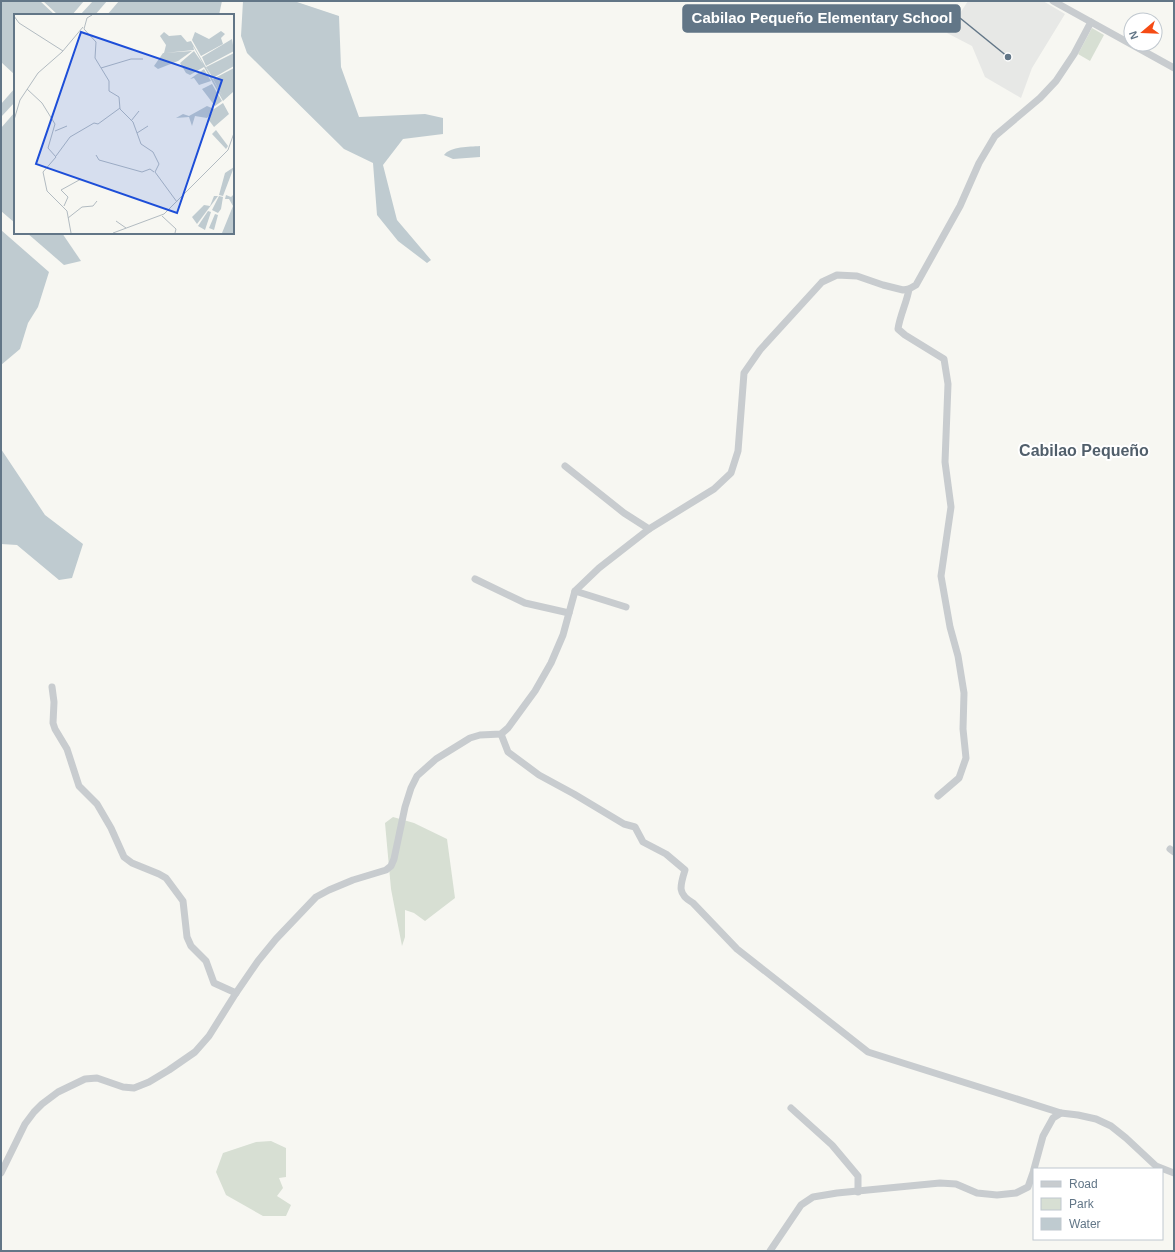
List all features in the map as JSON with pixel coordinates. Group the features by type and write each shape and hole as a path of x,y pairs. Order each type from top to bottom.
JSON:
{"street":[{"path":"1053,1 1174,68"},
{"path":"1,1173 25,1124 42,1104 58,1092 86,1079 97,1078 123,1087 134,1088 153,1080 194,1052 210,1036 236,993 276,939 316,897 353,880 380,873 391,866 411,788 417,776 447,751 470,738 480,735 501,734 508,728 535,691 551,663 563,635 575,590 599,568 649,529 714,489 731,473 738,452 744,373 760,350 822,282 837,275 857,276 883,286 903,290 909,289 916,285 960,206 979,163 995,136 1034,103 1056,81 1074,54 1091,22"},
{"path":"909,289 907,299 900,315 898,329 905,335 944,359 948,384 945,462 951,507 941,576 964,692 963,729 966,758 959,778 938,796"},
{"path":"565,466 624,513 649,529"},
{"path":"475,579 525,603 568,613"},
{"path":"575,590 626,607"},
{"path":"52,687 54,702 53,723 67,749 80,786 97,804 111,828 124,857 132,863 166,878 183,901 187,936 191,946 206,961 214,983 236,993"},
{"path":"501,734 508,752 539,775 624,824 635,827 643,842 666,854 685,870 680,884 682,894 693,903 737,949 868,1052 1061,1113 1078,1114 1096,1119 1111,1126 1156,1166 1161,1168"},
{"path":"791,1108 832,1145 858,1176 858,1192"},
{"path":"1035,1168 1043,1136 1052,1118 1061,1113"},
{"path":"1163,1169 1174,1173"},
{"path":"770,1251 800,1205 813,1197 837,1193 940,1183 956,1184 977,1193 997,1195 1016,1193 1028,1187 1033,1173"}],"shaded area":[{"path":"968,1 1043,1 1065,14 1032,68 1021,98 985,77 972,46 947,33"}],"green space":[{"path":"1092,28 1104,35 1090,61 1078,54"},
{"path":"393,817 414,823 447,839 455,898 425,921 414,913 405,910 405,937 402,946 391,889 385,823"},
{"path":"271,1141 286,1148 286,1177 279,1178 283,1188 277,1196 291,1205 286,1216 263,1216 226,1195 216,1172 223,1153 256,1142"}],"water":[{"path":"1,1 40,1 54,14 14,14 14,74 1,62"},
{"path":"43,1 84,1 73,14 57,14"},
{"path":"93,1 107,1 96,14 81,14"},
{"path":"119,1 222,1 219,14 108,14"},
{"path":"243,1 294,1 339,16 341,67 359,117 425,114 443,118 443,134 403,139 383,165 397,220 431,260 427,263 398,241 377,215 373,163 344,149 247,53 241,36"},
{"path":"14,89 14,103 1,117 1,104"},
{"path":"14,113 14,222 1,211 1,128"},
{"path":"480,146 480,157 453,159 444,155 456,148"},
{"path":"1,230 49,272 38,307 28,323 20,349 1,365"},
{"path":"28,234 63,234 81,261 64,265"},
{"path":"1,449 45,515 83,544 72,578 59,580 17,545 1,544"}],"place":[{"name":"Cabilao Pequeño Elementary School","path":"1008,57"}],"district":[{"name":"Cabilao Pequeño","path":"1084,450"}]}
